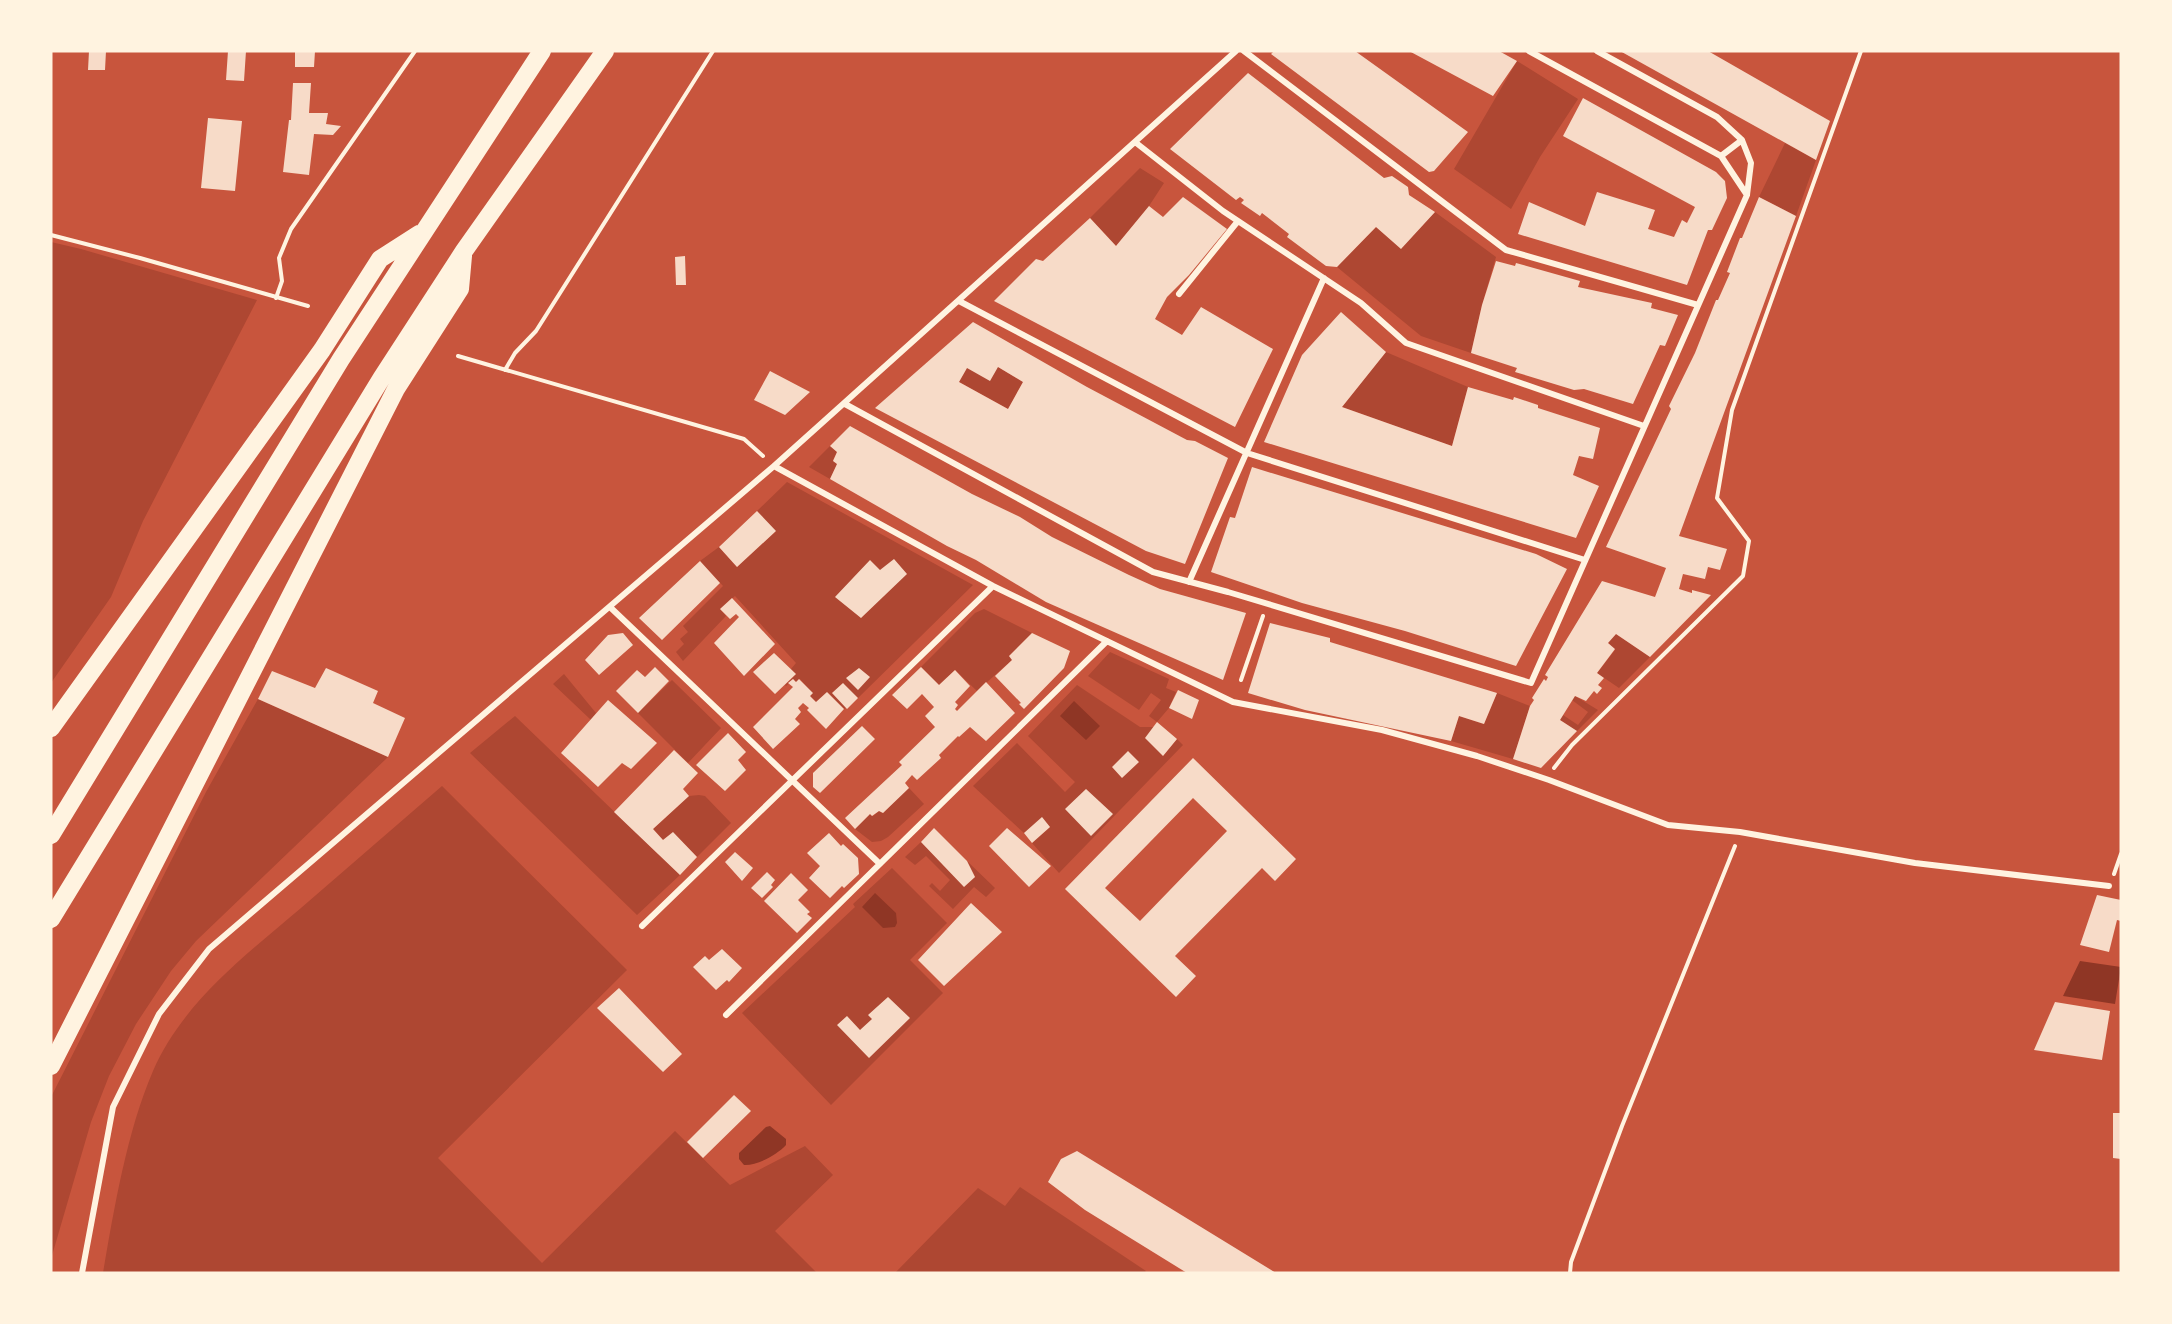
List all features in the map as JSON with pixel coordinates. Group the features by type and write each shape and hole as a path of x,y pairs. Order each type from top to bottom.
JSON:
{"highway":[{"path":"51,835 341,359 542,51"},
{"path":"51,919 381,379 464,251 605,51"},
{"path":"51,728 322,350 380,259 425,230"},
{"path":"51,1066 396,388 460,289 464,251"}],"street":[{"path":"82,1273 113,1107 159,1014 209,949 611,608 774,466 1236,51"},
{"path":"1244,51 1506,250 1698,305"},
{"path":"1529,51 1721,156 1747,195"},
{"path":"844,404 1153,572 1530,683 1747,195 1751,163 1742,140 1717,117 1597,51"},
{"path":"1721,156 1742,140"},
{"path":"1135,142 1238,221 1361,303 1406,343 1644,426"},
{"path":"1179,294 1238,221"},
{"path":"1190,582 1324,278"},
{"path":"959,301 1247,453 1585,560"},
{"path":"774,466 993,586 1233,702 1382,730 1477,756 1549,780 1668,825 1740,832 1915,863 2109,885"},
{"path":"642,926 993,586"},
{"path":"611,608 880,864"},
{"path":"726,1015 1107,641"}],"path":[{"path":"276,297 282,281 279,258 291,229 415,51"},
{"path":"505,370 515,353 536,331 714,51"},
{"path":"1549,780 1555,766 1572,745 1743,576 1749,541 1718,498 1732,410 1861,51"},
{"path":"51,235 308,306"},
{"path":"458,356 744,439 774,466"},
{"path":"1241,680 1267,604"},
{"path":"1570,1273 1571,1262 1622,1126 1740,832"}],"shaded area":[{"path":"1517,61 1578,99 1540,157 1511,209 1454,169"},
{"path":"1785,143 1816,160 1796,216 1759,197"},
{"path":"1140,168 1164,183 1149,206 1116,246 1090,218"},
{"path":"1435,212 1496,257 1471,353 1421,336 1337,267 1376,227 1401,248"},
{"path":"51,242 257,300 143,521 111,597 51,683"},
{"path":"1386,352 1468,387 1452,446 1342,407"},
{"path":"998,367 1023,382 1008,409 959,382 967,368"},
{"path":"830,446 837,452 833,460 837,464 830,479 809,467"},
{"path":"787,482 973,585 858,698 843,684 832,693 846,708 844,709 828,693 816,702 810,696 812,693 800,679 796,682 793,679 785,685 796,674 791,669 796,663 735,596 720,609 726,616 683,661 676,652 684,644 680,639 688,632 683,626 723,586 700,561 719,547 737,567 775,532 757,511"},
{"path":"984,609 1032,633 1009,656 1012,660 977,691 955,670 939,685 921,667 975,613"},
{"path":"1616,634 1650,657 1619,688 1597,673 1615,650 1608,643"},
{"path":"1110,652 1169,679 1166,688 1176,692 1169,708 1157,722 1149,716 1161,700 1151,693 1139,710 1088,676"},
{"path":"564,674 596,713 591,720 553,684"},
{"path":"672,680 721,728 688,763 638,713"},
{"path":"1077,685 1140,727 1153,727 1163,756 1177,739 1183,745 1059,873 1032,843 1050,827 1042,818 1024,833 973,786 1017,743 1065,792 1075,782 1028,736"},
{"path":"1497,693 1530,706 1513,759 1451,741 1459,716 1484,724"},
{"path":"1575,696 1598,710 1577,731 1560,720 1563,715 1578,725 1588,712 1572,700"},
{"path":"258,699 388,757 196,941 171,971 136,1024 109,1076 91,1122 51,1259 51,1097 206,792"},
{"path":"1074,701 1100,726 1086,740 1060,716"},
{"path":"515,716 680,875 637,915 470,753"},
{"path":"442,786 627,970 438,1158 542,1263 675,1131 730,1185 805,1146 833,1175 775,1231 817,1273 103,1273 122,1170 136,1119 153,1071 181,1023 199,1001 238,962"},
{"path":"909,788 924,804 888,837 872,842 855,829 870,814 873,816 879,811 883,813"},
{"path":"689,796 705,796 731,823 697,857 673,833 663,840 653,829"},
{"path":"921,842 964,886 975,877 967,861 995,888 986,897 974,887 953,909 929,886 932,883 940,891 950,880 926,856 915,865 905,857"},
{"path":"892,868 947,923 910,960 943,993 831,1105 742,1013 855,907 853,904"},
{"path":"875,893 896,913 895,927 883,928 862,907"},
{"path":"2080,961 2121,967 2115,1004 2063,996"},
{"path":"770,1126 786,1139 786,1145 766,1159 744,1165 739,1159 739,1153 766,1127"},
{"path":"1020,1187 1146,1271 1144,1273 895,1273 978,1188 1005,1206"}],"building":[{"path":"89,51 106,51 105,70 88,70"},
{"path":"228,51 246,51 244,81 226,80"},
{"path":"295,51 315,51 314,67 295,67"},
{"path":"1274,51 1355,51 1468,132 1434,171 1429,172 1271,54"},
{"path":"1409,51 1499,51 1517,61 1493,96"},
{"path":"1620,51 1708,51 1830,121 1816,160"},
{"path":"1248,73 1384,178 1392,176 1408,187 1409,195 1435,212 1401,249 1376,227 1337,267 1326,266 1287,237 1289,234 1262,213 1260,216 1241,203 1244,200 1240,197 1236,200 1170,149"},
{"path":"293,83 311,83 309,113 328,113 326,124 341,126 333,135 314,134 309,175 283,172 289,120 291,120"},
{"path":"1583,98 1716,172 1725,181 1727,198 1712,230 1708,230 1687,285 1518,234 1529,202 1585,226 1597,192 1655,210 1648,229 1674,237 1682,220 1687,223 1695,207 1563,136"},
{"path":"208,118 242,121 235,191 201,188"},
{"path":"1183,197 1227,229 1189,275 1167,297 1155,319 1182,335 1201,307 1273,349 1235,427 994,301 1036,259 1043,261 1090,218 1116,246 1149,206 1163,217"},
{"path":"1759,197 1796,216 1679,536 1727,549 1720,570 1708,567 1705,579 1683,574 1679,589 1711,595 1650,657 1616,634 1608,643 1615,649 1597,673 1604,678 1598,685 1602,688 1597,694 1594,691 1586,701 1575,696 1560,720 1577,731 1541,768 1513,759 1534,700 1532,698 1544,679 1546,681 1548,677 1545,675 1602,581 1655,597 1666,568 1606,547 1671,409 1669,406 1730,273 1727,272"},
{"path":"685,256 686,285 676,285 675,257"},
{"path":"1496,261 1515,266 1516,263 1580,281 1578,287 1652,303 1651,308 1678,315 1665,346 1660,345 1633,404 1584,389 1574,390 1515,372 1517,368 1471,353 1482,305"},
{"path":"1341,312 1386,352 1342,407 1452,446 1468,387 1513,400 1514,397 1538,405 1538,408 1600,428 1593,459 1579,456 1573,475 1599,486 1576,538 1264,442 1302,355"},
{"path":"973,322 1087,387 1187,440 1195,441 1228,458 1185,564 1146,551 875,408","holes":["998,367 1023,382 1008,409 959,382 967,368 990,381"]},
{"path":"770,371 810,392 785,415 754,400"},
{"path":"850,426 972,494 1020,517 1052,537 1129,575 1160,589 1246,613 1223,680 1046,602 976,560 947,546 830,479 837,464 833,461 837,452 830,446"},
{"path":"1252,467 1536,554 1567,569 1516,666 1405,631 1302,603 1211,572 1230,517 1235,518"},
{"path":"757,511 776,531 737,567 719,547"},
{"path":"894,559 907,574 861,618 835,597 870,560 880,570"},
{"path":"700,561 720,583 662,640 639,618"},
{"path":"732,598 775,644 744,676 714,643 739,617 736,614 730,619 720,609"},
{"path":"1270,623 1330,638 1330,642 1497,693 1484,724 1459,716 1451,741 1305,710 1248,693"},
{"path":"623,633 633,645 599,675 585,660 608,635"},
{"path":"1032,633 1070,651 1064,668 1024,709 995,676 1012,660 1009,656"},
{"path":"774,653 796,674 775,694 753,672"},
{"path":"655,667 669,681 638,713 616,691 637,670 645,677"},
{"path":"921,667 939,685 955,670 970,686 955,702 958,705 955,709 957,711 986,682 1015,713 986,741 970,727 939,755 941,758 917,780 912,775 905,783 909,788 883,813 879,811 872,816 870,814 855,829 845,818 902,765 899,762 935,727 925,716 934,707 922,694 907,709 892,695"},
{"path":"326,668 378,691 373,703 405,718 388,757 258,699 272,671 315,688"},
{"path":"859,668 870,677 858,690 846,678"},
{"path":"793,679 796,682 799,679 813,693 810,696 816,702 827,692 844,709 826,729 803,703 798,708 801,712 795,719 800,724 773,749 753,727 793,687 788,683"},
{"path":"843,683 858,698 847,709 832,693"},
{"path":"1178,690 1199,700 1192,719 1169,708"},
{"path":"608,700 657,743 631,769 622,763 598,787 561,753"},
{"path":"1157,722 1177,739 1163,756 1145,738"},
{"path":"862,726 875,739 820,793 813,787 813,773"},
{"path":"728,733 746,752 738,760 746,770 725,791 696,765"},
{"path":"674,750 698,773 683,789 689,796 653,829 663,840 673,832 697,857 680,875 614,812"},
{"path":"1128,751 1139,762 1122,778 1112,767"},
{"path":"1193,758 1296,859 1275,881 1262,868 1175,956 1196,976 1176,997 1065,889","holes":["1193,798 1227,831 1140,921 1105,888"]},
{"path":"1086,789 1113,814 1091,836 1065,809"},
{"path":"1042,817 1050,827 1032,843 1024,833"},
{"path":"934,828 967,861 975,877 964,887 921,842"},
{"path":"1007,828 1051,866 1029,887 989,846"},
{"path":"829,833 841,846 843,844 858,858 859,874 830,898 809,878 820,866 807,853"},
{"path":"735,852 753,868 742,881 725,862"},
{"path":"767,872 775,880 771,885 773,887 762,898 751,888"},
{"path":"791,873 808,890 798,900 810,912 807,914 812,918 797,933 764,901"},
{"path":"2097,895 2121,900 2121,921 2117,920 2109,952 2080,945"},
{"path":"971,903 1002,932 944,986 918,960"},
{"path":"722,949 742,968 729,982 727,980 716,990 693,967 705,956 709,960"},
{"path":"619,988 682,1054 663,1072 597,1008"},
{"path":"888,997 910,1018 869,1058 837,1025 847,1016 860,1030 872,1019 868,1015"},
{"path":"2055,1002 2110,1011 2102,1060 2034,1050"},
{"path":"734,1095 751,1111 703,1158 687,1142"},
{"path":"2113,1113 2121,1113 2121,1159 2113,1158"},
{"path":"1077,1151 1276,1273 1187,1273 1085,1210 1048,1182 1061,1159"}]}
